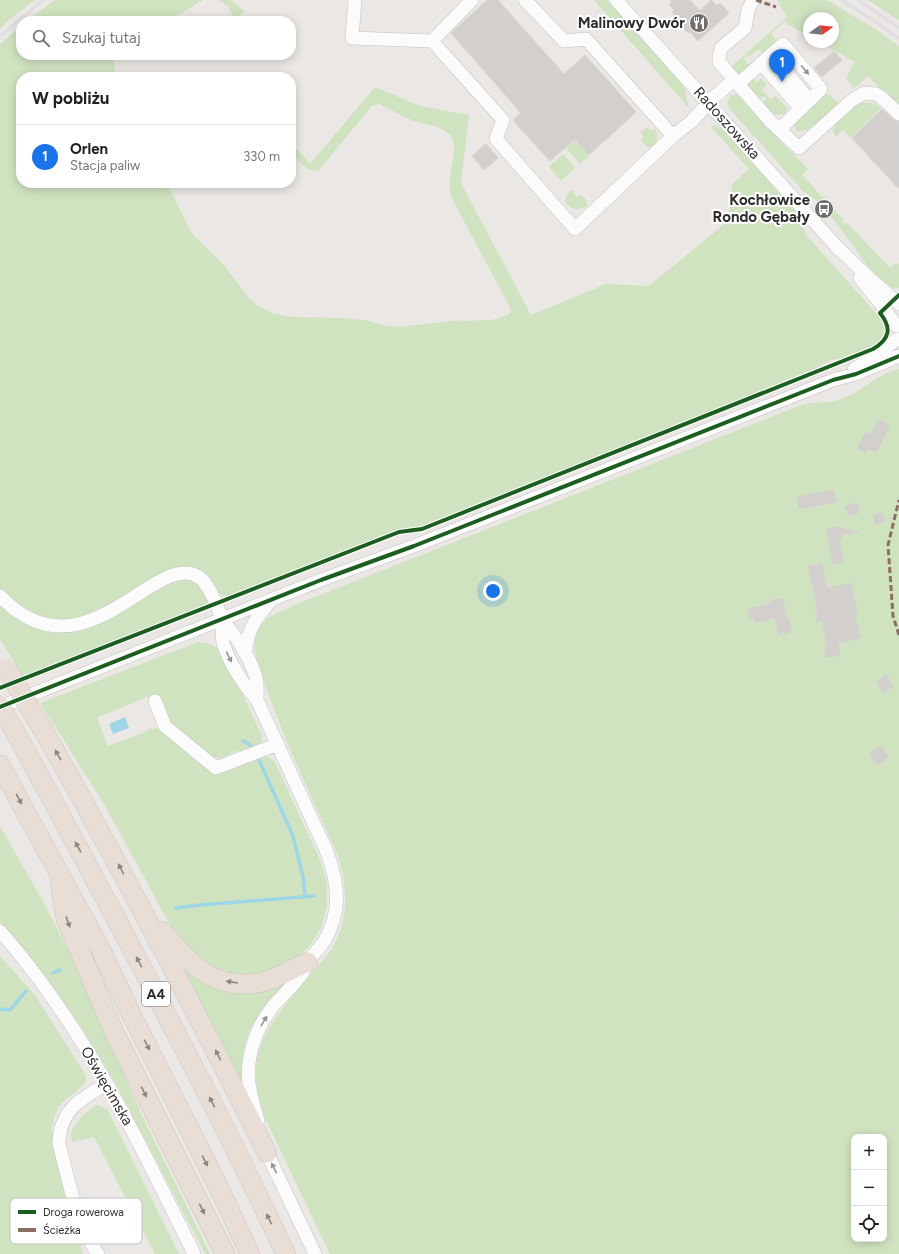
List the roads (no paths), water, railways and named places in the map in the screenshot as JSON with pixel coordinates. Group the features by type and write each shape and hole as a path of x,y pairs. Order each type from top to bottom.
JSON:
{"highway":[{"path":"3,663 42,728 139,904 207,1033 267,1153"},
{"name":"A4","path":"0,706 153,987 230,1138 286,1254"},
{"name":"A4","path":"0,765 101,950 129,1010 216,1182 250,1254"},
{"path":"58,870 66,919 114,1032 225,1254"},
{"path":"139,904 181,953 202,971 230,983 250,984 271,980 308,962"}],"street":[{"path":"355,0 352,38 432,41 502,120 496,139 575,229 673,136 692,121 709,103 783,44 821,89 780,130"},
{"path":"432,41 472,0"},
{"path":"525,0 564,41 586,39 673,136"},
{"name":"Radoszowska","path":"616,0 836,246 899,304"},
{"path":"753,0 748,10 745,28 721,48 719,53 719,62 780,130 799,148 851,101 864,94 876,94 899,114"},
{"path":"766,58 805,104"},
{"name":"Radoszowska","path":"836,246 884,308 898,322"},
{"path":"834,380 898,341 898,322"},
{"path":"0,706 321,580 421,543 834,380 856,374 899,356"},
{"path":"0,596 13,610 23,616 42,624 66,626 96,619 122,606 164,578 181,573 198,576 205,583 216,603 222,620 224,647 244,685 257,700 278,744 327,852 337,885 336,906 330,930 301,975 273,1007 264,1021 249,1059 250,1089 267,1153 315,1254"},
{"path":"245,653 247,640 253,623 271,600"},
{"path":"222,620 229,627 245,653 257,679 257,700"},
{"path":"155,701 165,726 216,768 278,744"},
{"name":"Oświęcimska","path":"0,931 61,1010 108,1084 194,1254"},
{"path":"74,1198 59,1144 59,1135 63,1121 67,1114 82,1099 108,1084"},
{"path":"91,1244 98,1254"}],"water":[{"path":"125,717 129,728 113,734 109,724"}],"waterway":[{"path":"243,741 252,747"},
{"path":"259,760 293,836 303,877 305,897"},
{"path":"176,908 314,896"},
{"path":"53,973 60,970"},
{"path":"0,1009 10,1010 26,991"}],"railway":[{"path":"24,16 43,0"},
{"path":"841,0 899,38"},
{"path":"858,0 899,28"},
{"path":"0,36 16,23"}],"place":[{"name":"Malinowy Dwór","path":"699,23"},
{"name":"Orlen","path":"782,82"},
{"name":"Kochłowice Rondo Gębały","path":"824,209"}]}
